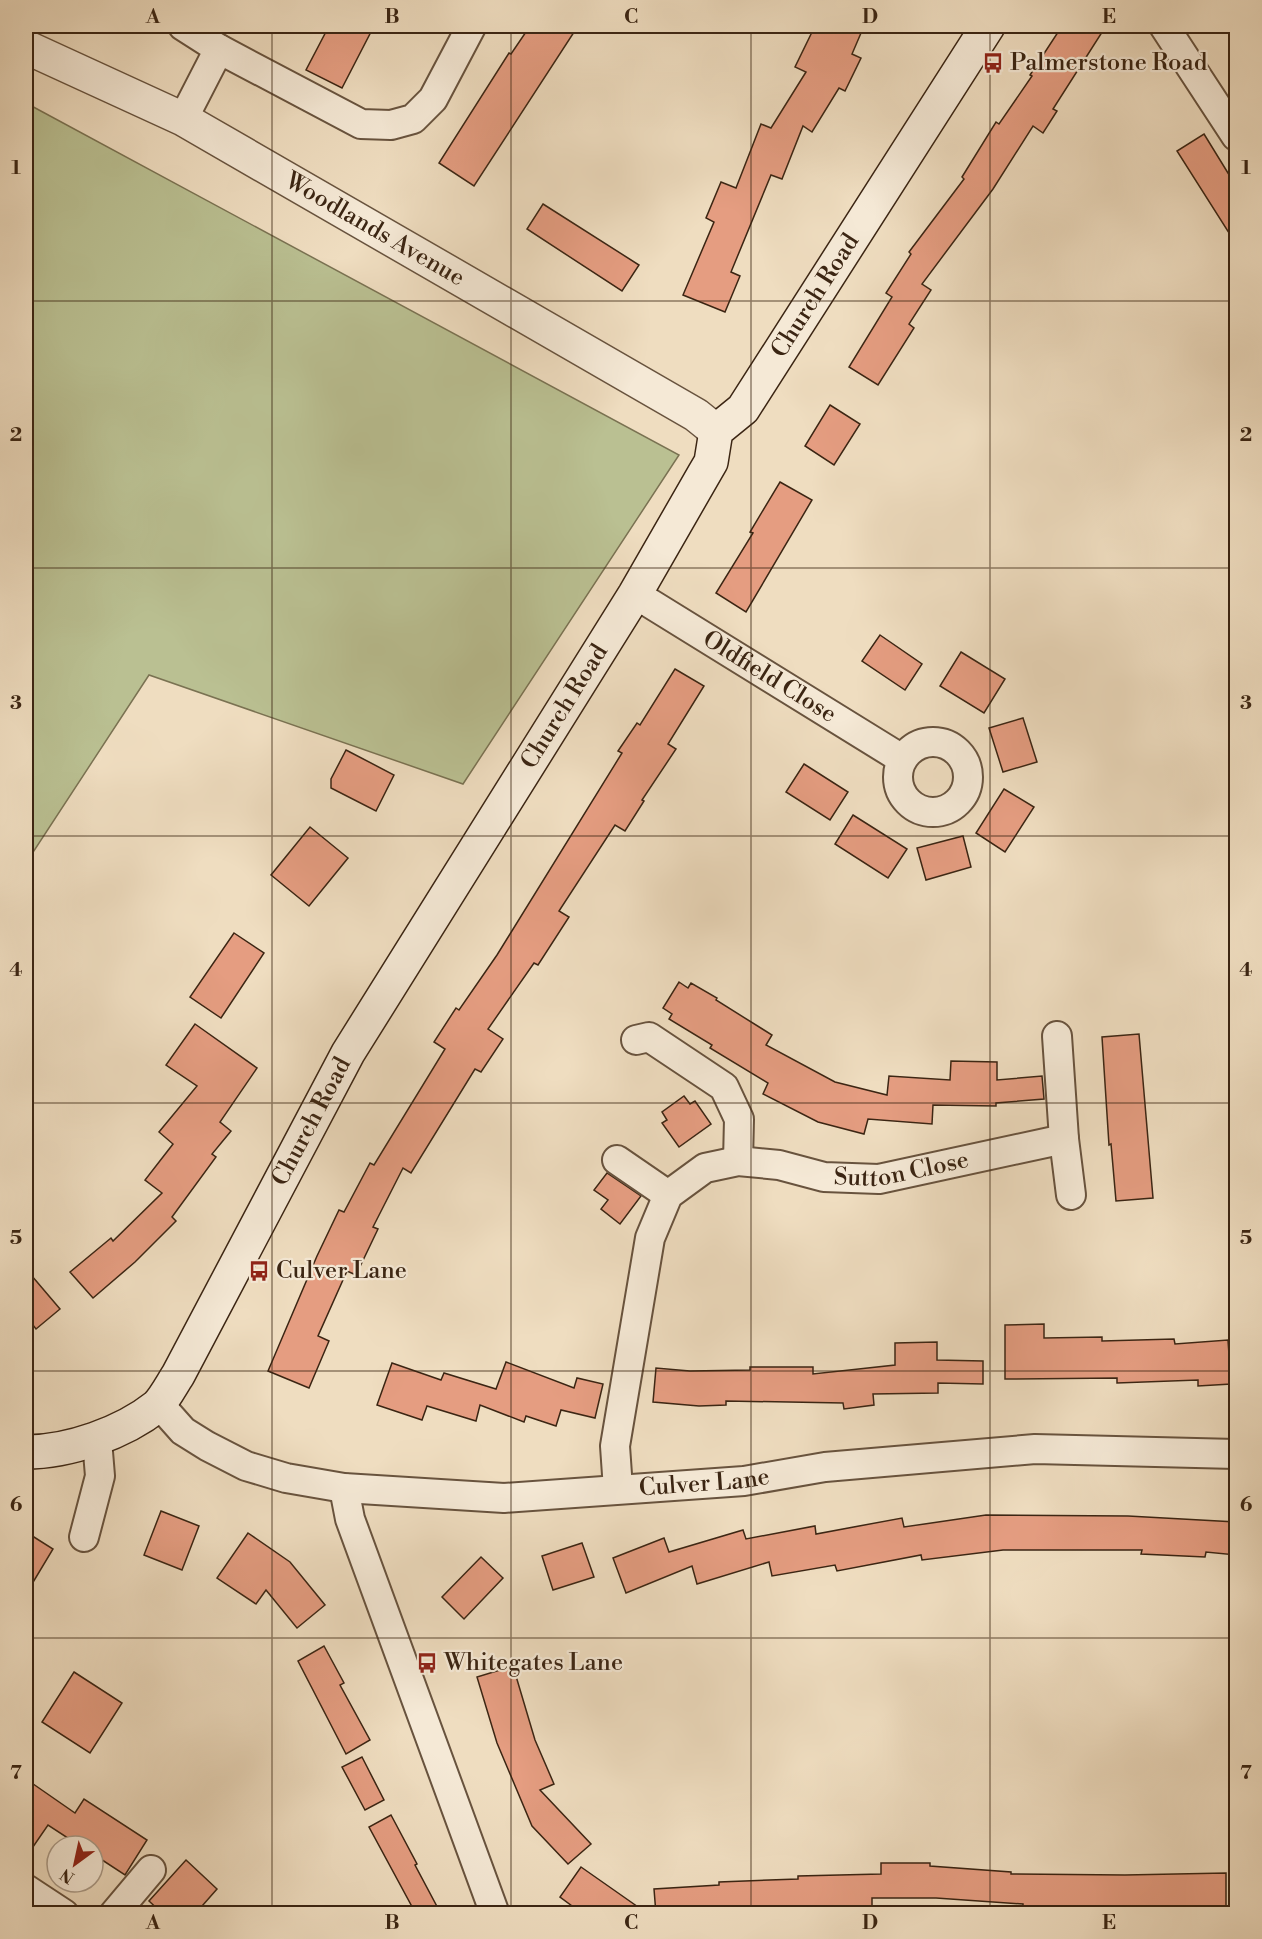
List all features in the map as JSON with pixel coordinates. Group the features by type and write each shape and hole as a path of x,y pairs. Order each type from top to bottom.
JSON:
{"main road":[{"name":"Church Road","path":"159,1404 178,1375 348,1053 635,594 711,462 716,431 743,409 988,26"},
{"name":"Woodlands Avenue","path":"26,47 183,119 696,415 716,431"},
{"path":"26,1452 38,1452 97,1440 133,1422 159,1404"}],"street":[{"path":"183,26 219,49 361,124 391,126 413,119 433,99 472,26"},
{"path":"1164,26 1236,136"},
{"path":"183,119 219,49"},
{"name":"Oldfield Close","path":"635,594 902,759"},
{"path":"1057,1036 1064,1139 1071,1195"},
{"path":"636,1040 649,1037 724,1087 739,1119 738,1161"},
{"name":"Sutton Close","path":"668,1195 705,1168 738,1161 779,1165 824,1177 879,1179 1064,1139"},
{"path":"617,1160 668,1195 650,1238 615,1446 618,1489"},
{"name":"Culver Lane","path":"159,1404 183,1431 207,1446 246,1466 286,1478 344,1488 504,1498 744,1481 825,1467 1035,1449 1236,1454"},
{"path":"84,1537 100,1476 97,1440"},
{"path":"344,1488 350,1519 495,1914"},
{"path":"114,1914 152,1870"},
{"path":"26,1889 64,1914"}],"green space":[{"path":"26,103 679,455 463,784 149,675 26,863"}],"building":[{"path":"329,26 374,26 342,88 306,70"},
{"path":"530,26 578,26 474,186 439,163 509,53 511,54"},
{"path":"815,26 864,26 852,54 861,58 845,91 839,88 812,132 803,126 782,179 771,175 731,272 740,276 725,312 683,295 714,222 706,218 721,182 736,188 761,124 771,128 806,72 795,67"},
{"path":"1062,26 1106,26 1053,109 1057,111 1043,133 1033,126 993,189 922,284 931,290 909,324 914,328 878,385 849,367 892,297 886,293 911,254 909,252 964,179 962,177 996,122 999,124 1032,76 1030,75"},
{"path":"1204,134 1236,186 1236,244 1177,151"},
{"path":"543,204 639,265 622,291 527,229"},
{"path":"830,405 860,424 834,465 805,446"},
{"path":"780,482 812,500 746,612 716,593 753,533 750,532"},
{"path":"880,635 922,664 905,690 862,661"},
{"path":"961,652 1005,679 984,713 940,686"},
{"path":"675,669 704,686 668,744 676,749 642,800 644,801 625,831 615,825 559,911 569,917 538,965 534,963 488,1029 503,1039 481,1072 475,1069 411,1173 403,1168 373,1227 378,1229 356,1275 347,1271 318,1336 329,1341 309,1388 268,1371 339,1210 344,1212 370,1163 374,1165 445,1049 434,1042 456,1008 459,1010 497,955 622,753 618,751 637,723 640,725"},
{"path":"1023,718 1037,762 1003,772 989,728"},
{"path":"346,750 394,775 376,811 331,788 331,779"},
{"path":"804,764 848,792 830,820 786,792"},
{"path":"1004,789 1034,807 1005,852 976,833"},
{"path":"853,815 907,849 888,878 835,844"},
{"path":"310,827 348,858 309,906 271,875"},
{"path":"963,836 971,867 926,880 917,848"},
{"path":"234,933 264,953 221,1018 190,997"},
{"path":"679,982 688,988 691,983 717,998 716,1000 772,1035 766,1045 835,1082 887,1095 889,1076 950,1080 951,1061 997,1062 997,1080 1042,1076 1044,1099 996,1103 996,1106 933,1105 932,1124 868,1119 864,1134 818,1122 763,1094 768,1083 710,1048 712,1045 669,1019 672,1014 663,1008"},
{"path":"195,1024 257,1068 220,1122 231,1131 212,1154 216,1157 172,1217 176,1221 135,1262 93,1298 70,1272 111,1238 113,1241 162,1193 145,1180 173,1144 159,1132 197,1086 166,1065"},
{"path":"1139,1034 1153,1198 1116,1201 1111,1144 1109,1145 1102,1037"},
{"path":"684,1096 690,1104 695,1101 711,1124 679,1147 662,1123 667,1120 662,1112"},
{"path":"607,1173 641,1196 620,1224 601,1209 608,1200 594,1190"},
{"path":"26,1269 60,1309 36,1329 26,1316"},
{"path":"1044,1324 1044,1338 1102,1337 1102,1341 1174,1339 1175,1344 1228,1340 1231,1384 1198,1386 1198,1380 1117,1383 1117,1378 1005,1379 1005,1325"},
{"path":"937,1342 937,1360 983,1361 983,1384 938,1383 938,1393 873,1394 874,1405 844,1409 843,1403 726,1401 726,1405 699,1406 653,1402 656,1368 690,1371 750,1370 750,1367 813,1367 813,1374 895,1365 895,1343"},
{"path":"506,1362 574,1388 577,1378 603,1384 595,1418 561,1410 556,1426 526,1416 524,1422 480,1405 476,1421 427,1406 422,1420 377,1405 392,1363 441,1380 444,1373 496,1389"},
{"path":"161,1511 199,1526 182,1570 144,1555"},
{"path":"986,1515 1128,1516 1236,1522 1236,1555 1206,1552 1205,1557 1141,1554 1142,1550 1003,1550 922,1560 921,1555 837,1571 835,1565 772,1576 769,1562 697,1584 692,1566 626,1593 613,1558 664,1538 669,1552 743,1530 746,1539 815,1526 816,1534 902,1518 904,1527"},
{"path":"26,1532 53,1549 26,1594"},
{"path":"248,1533 290,1562 325,1605 297,1628 266,1590 256,1604 217,1578"},
{"path":"582,1543 594,1577 553,1590 542,1556"},
{"path":"481,1557 503,1578 464,1619 442,1597"},
{"path":"324,1646 344,1683 340,1685 370,1740 346,1754 298,1661"},
{"path":"513,1666 535,1740 554,1784 540,1790 591,1844 568,1864 532,1826 497,1743 477,1677"},
{"path":"74,1672 122,1703 90,1753 42,1722"},
{"path":"362,1757 384,1800 365,1810 342,1767"},
{"path":"26,1779 75,1813 84,1799 147,1840 125,1875 105,1862 105,1834 62,1834 48,1825 26,1857"},
{"path":"391,1815 441,1914 416,1914 369,1827"},
{"path":"186,1860 217,1889 195,1914 163,1914 149,1901"},
{"path":"881,1863 930,1863 930,1866 1011,1872 1011,1874 1226,1873 1226,1909 1023,1911 1023,1904 936,1898 872,1898 872,1908 793,1911 793,1913 778,1914 656,1914 654,1889 719,1885 719,1882 798,1879 798,1876 881,1874"},
{"path":"581,1867 648,1914 583,1914 560,1897"}],"place":[{"name":"Palmerstone Road","path":"993,63"},
{"name":"Culver Lane","path":"259,1271"},
{"name":"Whitegates Lane","path":"427,1663"}]}
